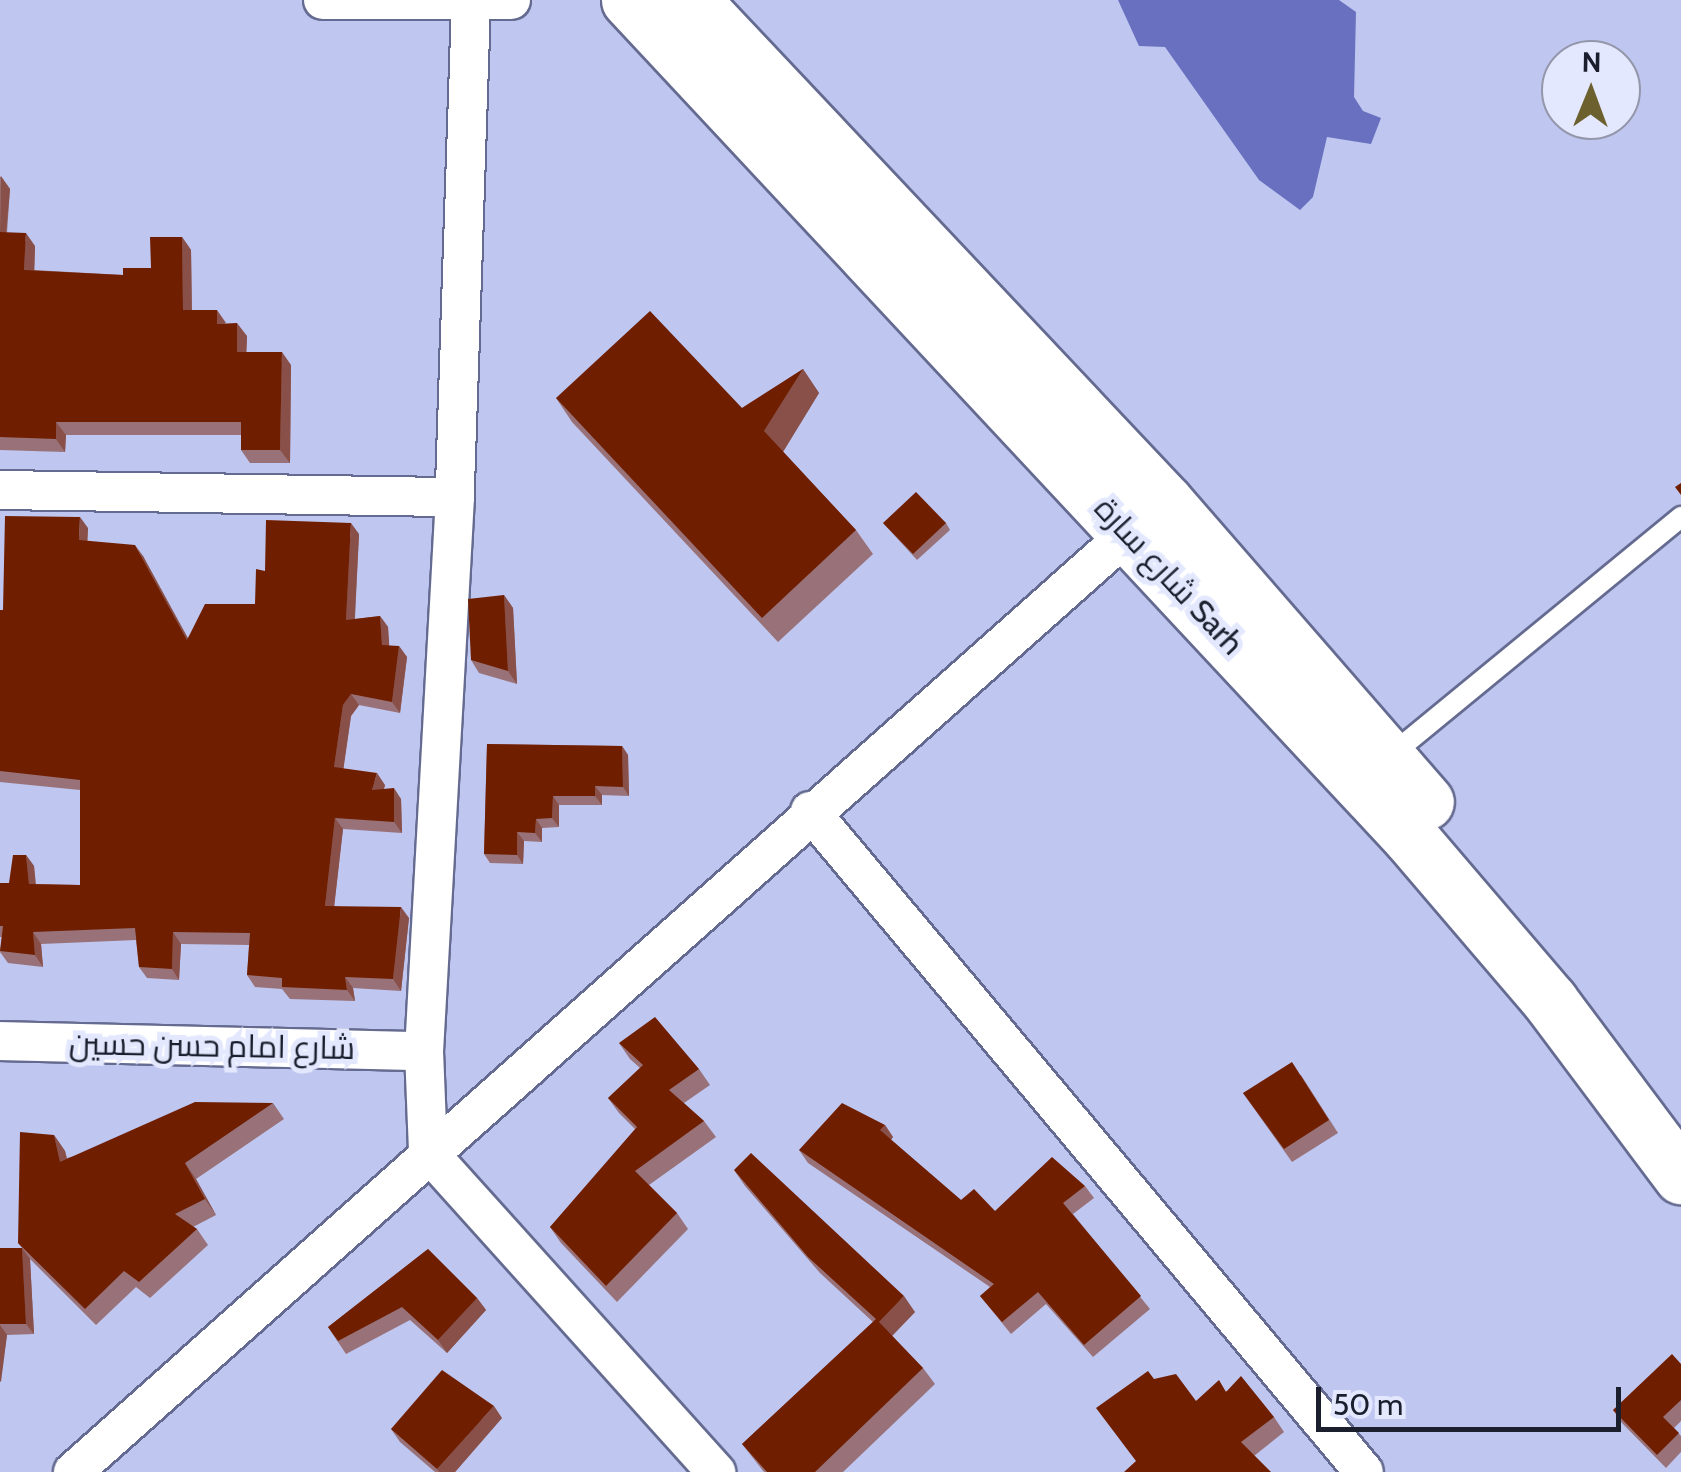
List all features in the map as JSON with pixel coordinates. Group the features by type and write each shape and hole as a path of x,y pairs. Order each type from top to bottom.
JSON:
{"highway":[{"name":"شارع سارة Sarh","path":"629,0 1130,532 1550,1000 1681,1176"},
{"name":"شارع سارة Sarh","path":"692,0 1166,503 1587,990 1681,1120"}],"street":[{"path":"323,0 470,4 511,0"},
{"path":"470,4 455,498 424,1051 428,1152 716,1472"},
{"path":"0,490 455,498"},
{"path":"80,1470 428,1152 1130,532"},
{"path":"810,811 1364,1472"},
{"name":"شارع امام حسن حسين","path":"0,1042 424,1051"}],"lane":[{"path":"1388,758 1681,516"}],"water":[{"path":"1118,0 1339,0 1356,12 1354,97 1363,111 1381,118 1371,144 1327,137 1313,197 1300,210 1259,180 1165,47 1139,46"}],"building":[{"path":"0,232 26,233 24,270 123,275 123,268 151,268 150,237 182,237 183,310 217,310 217,324 237,323 237,352 282,352 280,450 241,450 241,422 56,422 56,439 0,437"},
{"path":"650,311 742,408 803,369 764,431 856,530 762,618 556,398"},
{"path":"916,492 946,523 913,554 883,523"},
{"path":"5,516 80,517 79,540 135,545 187,640 205,604 255,604 256,569 265,571 266,520 351,523 346,620 380,616 382,645 399,646 392,702 351,694 343,705 334,767 377,773 372,790 394,788 394,822 335,818 325,906 401,907 393,979 345,977 347,990 282,987 282,978 247,975 250,933 173,932 172,969 139,967 135,928 33,932 35,955 0,951 0,883 9,883 13,855 26,855 29,884 80,885 80,780 0,771 0,610"},
{"path":"504,595 508,671 471,660 468,599"},
{"path":"487,744 622,746 623,787 595,786 595,796 553,796 552,818 536,819 535,833 517,832 517,855 484,854"},
{"path":"655,1017 699,1069 669,1090 704,1121 635,1171 677,1213 606,1286 550,1227 637,1127 608,1098 643,1065 619,1043"},
{"path":"1292,1062 1329,1120 1284,1149 1243,1093"},
{"path":"195,1102 273,1103 185,1163 205,1199 175,1214 197,1229 139,1282 124,1271 85,1309 18,1243 20,1132 54,1135 60,1162"},
{"path":"842,1103 885,1125 880,1130 961,1200 974,1189 995,1211 1052,1157 1085,1186 1063,1203 1141,1296 1084,1345 1038,1292 1002,1322 980,1296 994,1284 799,1150"},
{"path":"751,1153 904,1296 879,1322 923,1368 815,1472 767,1472 742,1444 876,1319 808,1257 734,1170"},
{"path":"0,1248 22,1248 26,1324 0,1324"},
{"path":"428,1249 477,1298 438,1340 402,1307 338,1341 328,1327"},
{"path":"1672,1354 1681,1364 1681,1400 1663,1417 1679,1433 1657,1455 1613,1410"},
{"path":"442,1370 494,1406 437,1469 391,1429"},
{"path":"1148,1371 1154,1379 1176,1374 1196,1401 1219,1380 1226,1392 1241,1376 1274,1417 1241,1442 1271,1472 1124,1472 1136,1461 1096,1408"}]}
